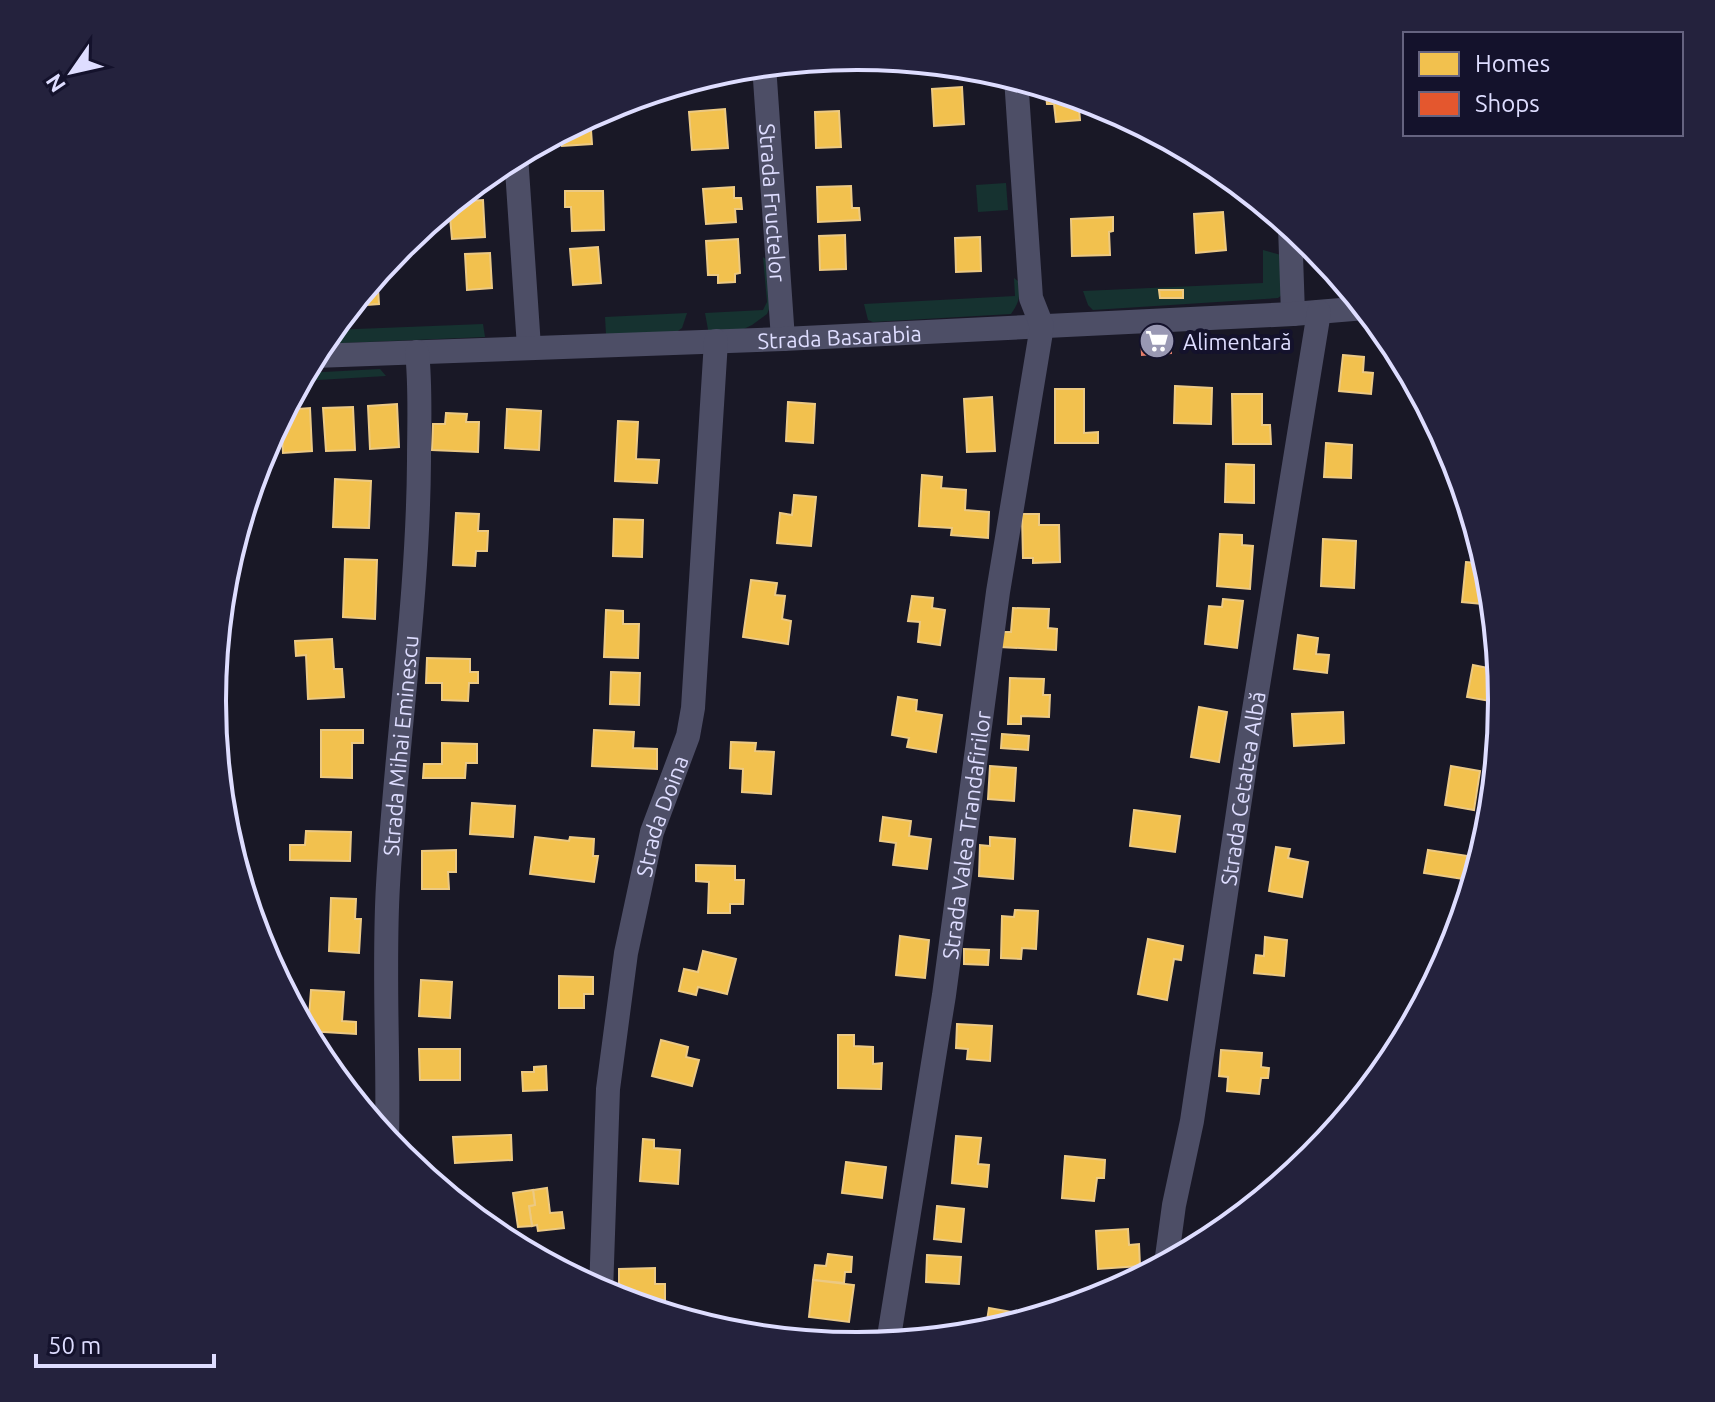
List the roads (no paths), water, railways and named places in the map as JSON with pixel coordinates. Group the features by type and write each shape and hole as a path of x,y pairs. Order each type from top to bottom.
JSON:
{"street":[{"name":"Strada Fructelor","path":"765,77 783,339"},
{"path":"1017,91 1031,298 1042,326"},
{"path":"517,170 529,347"},
{"path":"1291,242 1293,314"},
{"name":"Strada Basarabia","path":"330,355 783,339 1352,309"},
{"name":"Strada Cetatea Albă","path":"1168,1250 1192,1121 1246,759 1319,312"},
{"name":"Strada Valea Trandafirilor","path":"890,1331 944,995 998,592 1042,326"},
{"name":"Strada Doina","path":"601,1278 608,1089 626,953 652,832 688,736 693,708 716,341"},
{"name":"Strada Mihai Eminescu","path":"387,1122 385,969 388,885 413,613 419,488 417,352"}],"place":[{"name":"Alimentară","path":"1157,341"}]}
